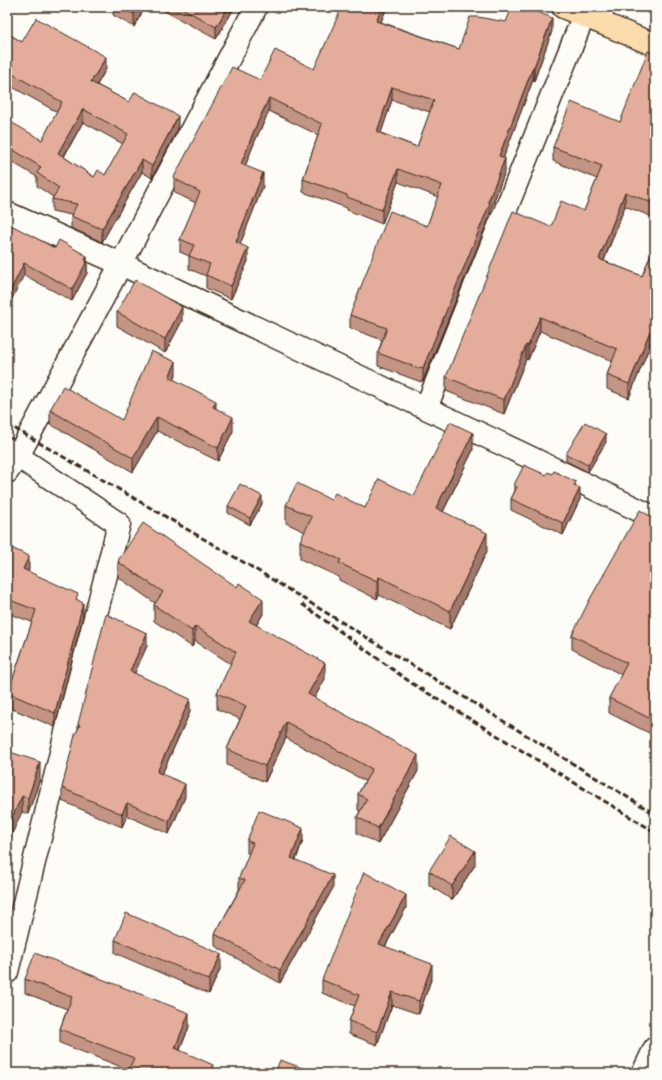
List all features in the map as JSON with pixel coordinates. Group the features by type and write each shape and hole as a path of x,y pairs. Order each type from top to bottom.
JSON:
{"main road":[{"path":"563,7 595,14 655,45"}],"street":[{"path":"7,972 119,524 11,459 121,264 256,7"},
{"path":"426,408 595,14"},
{"path":"7,214 121,264 655,518"},
{"path":"643,1073 655,1048"}],"building":[{"path":"121,7 138,7 134,14"},
{"path":"180,7 228,7 216,27"},
{"path":"342,7 382,7 376,21 459,49 470,17 506,22 512,7 527,7 552,18 499,156 505,158 488,202 490,203 423,368 421,367 421,369 378,353 387,328 350,315 390,211 427,226 442,185 398,169 382,210 303,179 322,124 269,98 241,164 263,173 236,242 248,248 231,286 206,275 210,264 189,256 194,245 180,239 200,192 174,177 232,67 260,80 275,50 314,69","holes":["392,87 434,100 417,147 377,132"]},
{"path":"36,18 106,57 91,82 129,102 135,92 178,116 152,166 142,160 102,229 71,216 77,204 52,199 59,188 37,173 41,167 7,146 7,125 9,121 42,140 62,102 7,71 7,33 22,42","holes":["83,109 128,134 105,175 98,170 94,177 58,153"]},
{"path":"648,51 655,54 655,204 625,192 599,259 642,276 655,244 655,325 652,332 650,331 629,384 607,375 617,349 540,317 528,346 526,345 504,400 446,377 513,211 551,227 561,201 584,211 602,166 553,147 571,102 620,122"},
{"path":"7,226 11,228 13,226 55,248 59,240 87,256 85,260 87,261 72,289 24,263 7,298"},
{"path":"135,280 182,307 165,339 117,312"},
{"path":"151,351 176,362 169,377 216,401 213,407 233,417 218,448 157,417 133,458 50,410 63,386 122,420"},
{"path":"450,422 473,433 436,508 487,533 450,611 379,577 377,581 339,563 341,560 300,541 312,517 286,505 297,483 331,500 335,493 365,508 379,479 414,496"},
{"path":"585,422 606,434 588,465 566,454"},
{"path":"524,465 546,475 548,472 552,474 554,471 576,482 574,485 580,488 563,523 511,499 517,487 514,485"},
{"path":"240,484 262,496 250,518 228,506"},
{"path":"640,510 655,519 655,721 609,698 627,663 572,635 590,599"},
{"path":"143,523 237,587 239,583 263,599 249,621 325,663 308,694 418,755 378,828 357,817 367,799 358,794 372,769 286,722 265,766 227,749 246,706 217,693 236,652 195,626 192,631 154,605 163,592 118,562"},
{"path":"7,546 29,556 23,569 78,594 76,599 83,603 55,713 8,693 36,610 7,599"},
{"path":"106,614 147,633 130,671 190,699 157,772 185,784 169,821 127,803 122,814 62,788 75,735 80,725 78,724"},
{"path":"7,751 40,762 28,798 22,796 7,828"},
{"path":"259,810 303,828 291,858 333,875 280,970 215,934 245,880 239,878 253,843 247,841"},
{"path":"451,836 475,851 452,886 429,871"},
{"path":"364,872 406,895 379,944 432,964 419,1001 392,992 377,1032 349,1021 359,995 322,980"},
{"path":"126,913 221,954 209,980 115,940"},
{"path":"35,953 189,1013 175,1048 213,1065 209,1073 127,1073 134,1058 60,1029 72,997 25,979"},
{"path":"280,1060 311,1071 310,1073 275,1073"}],"railway":[{"path":"7,424 250,566 655,814"},
{"path":"302,604 413,684 655,832"}]}
